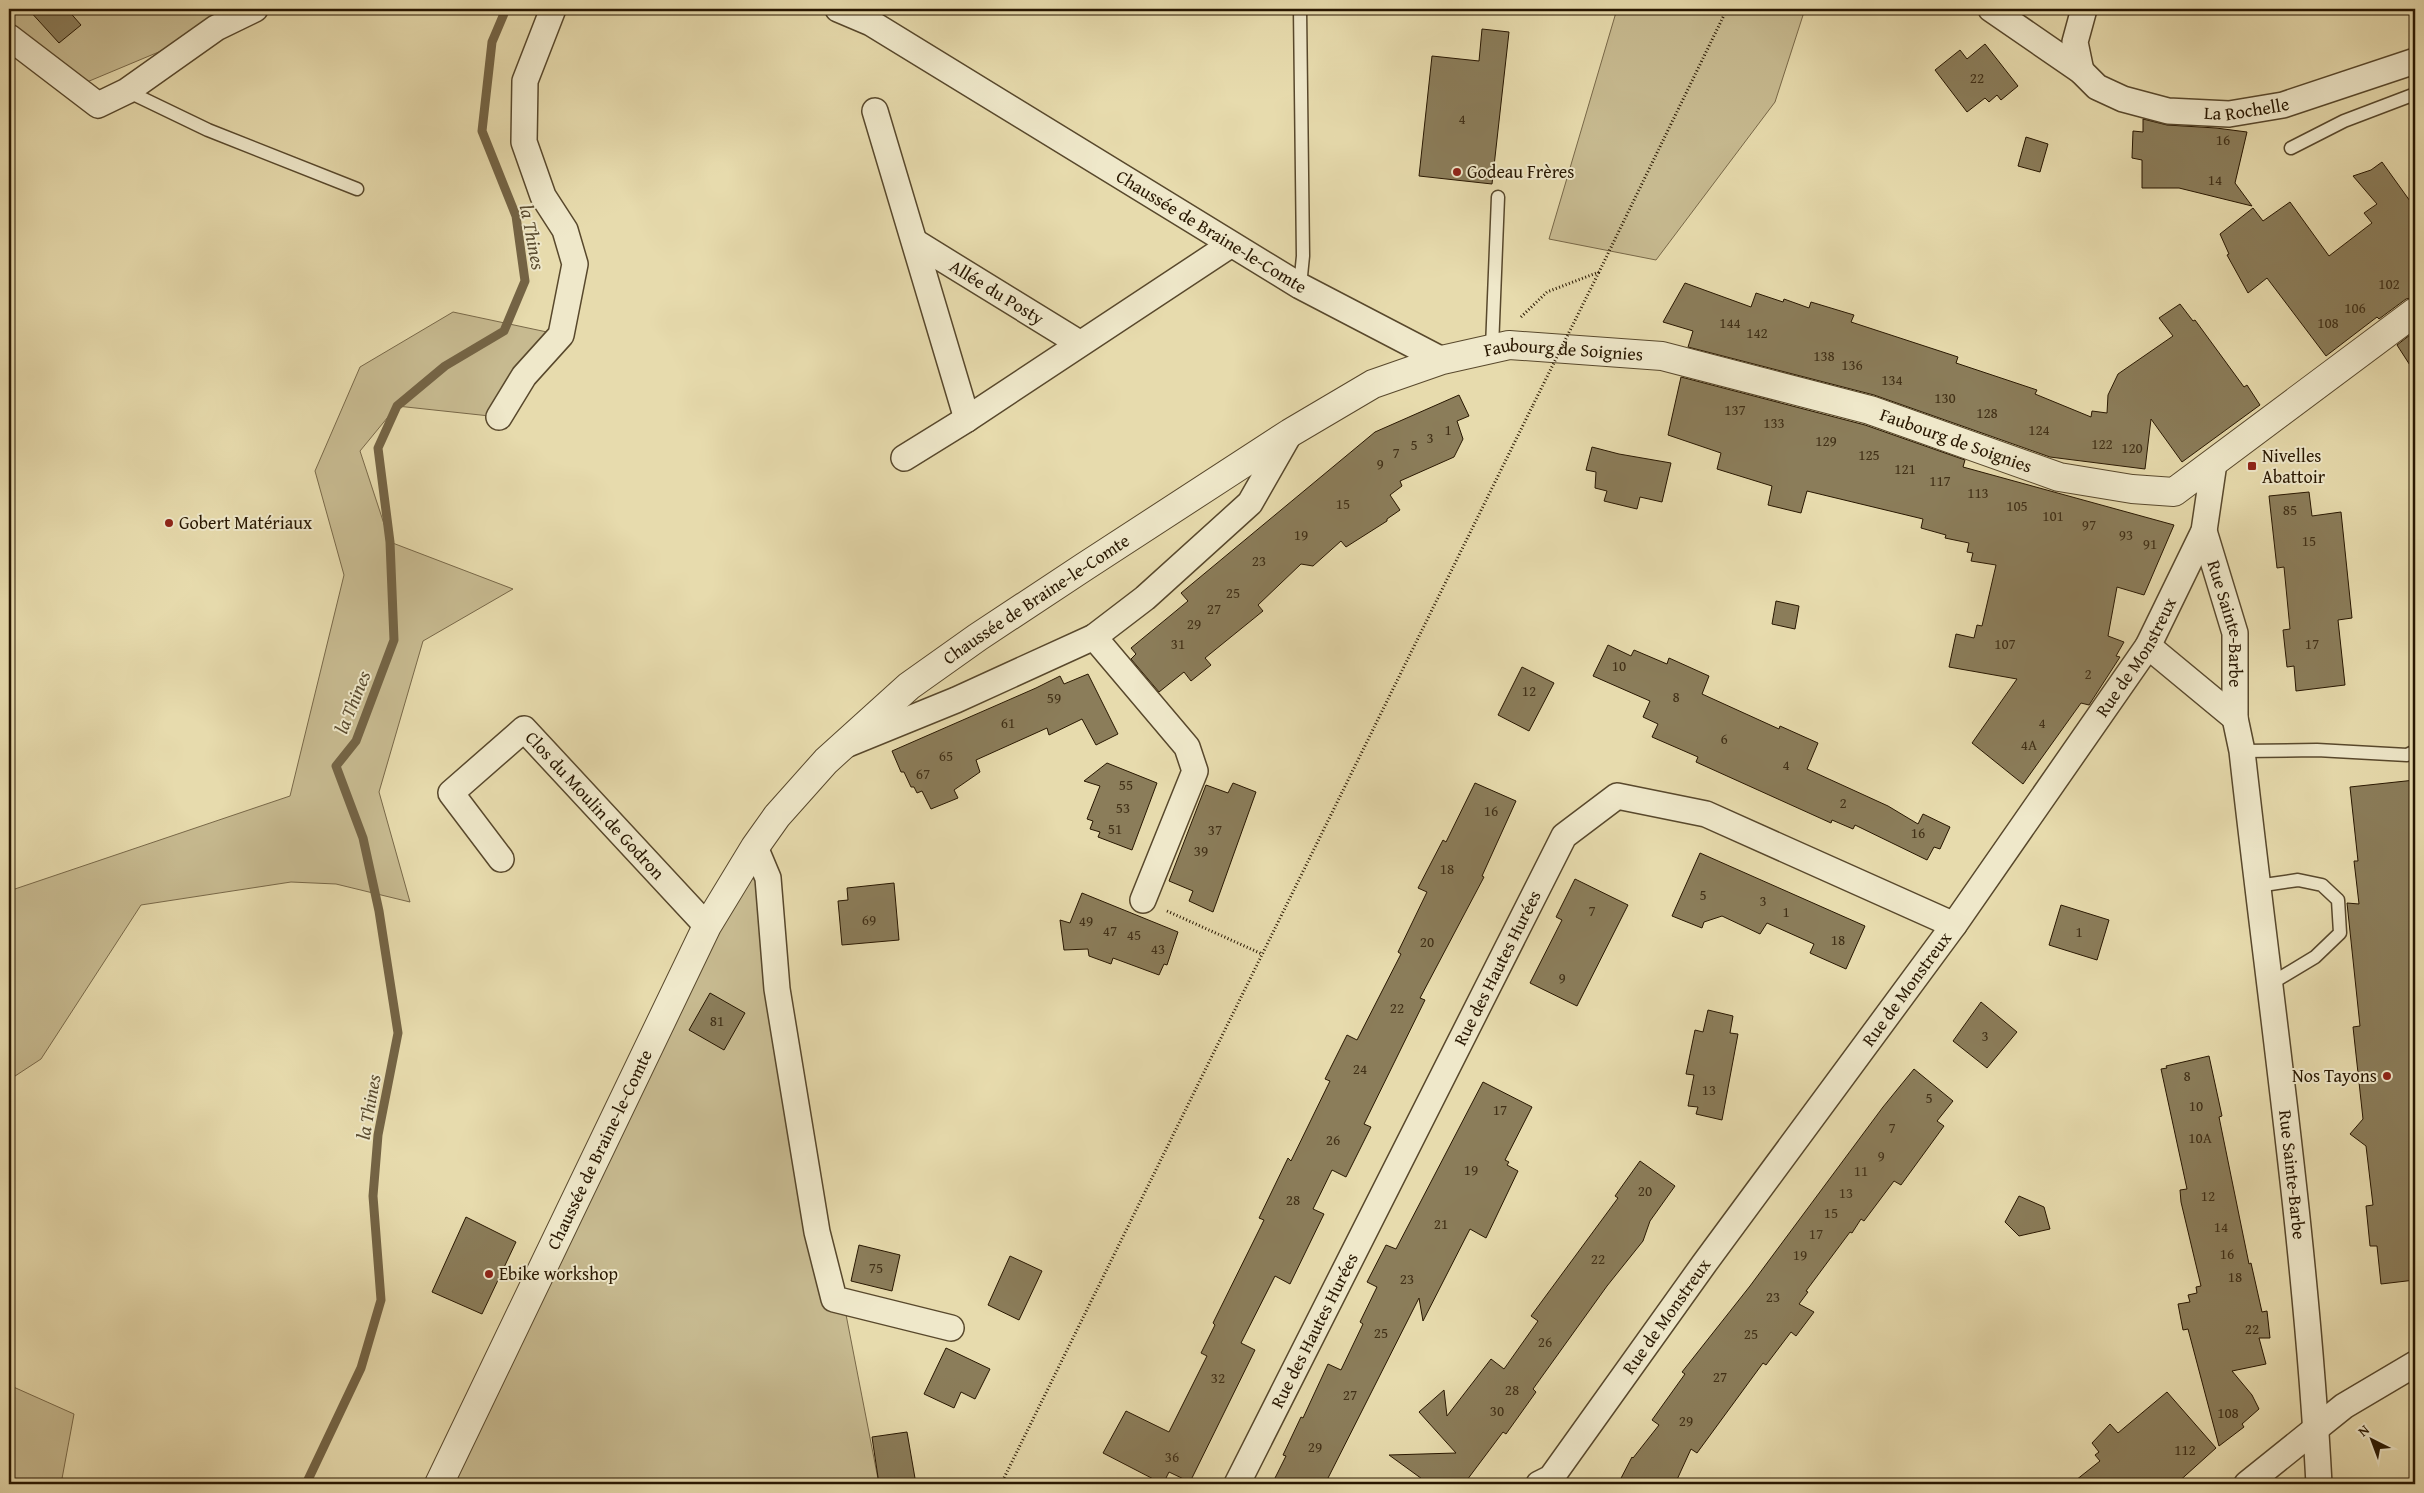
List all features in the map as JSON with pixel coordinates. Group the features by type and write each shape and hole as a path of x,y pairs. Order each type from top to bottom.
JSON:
{"street":[{"path":"9,37 98,105 128,91 216,28 255,9"},
{"path":"499,417 524,376 561,335 575,264 565,230 543,196 524,142 524,81 553,9"},
{"name":"Chaussée de Braine-le-Comte","path":"838,9 871,23 1300,286 1442,360"},
{"name":"La Rochelle","path":"1991,9 2081,71 2097,88 2123,99 2168,111 2229,114 2283,105 2415,61"},
{"path":"2081,71 2075,42 2084,9"},
{"name":"Allée du Posty","path":"876,111 967,419"},
{"name":"Allée du Posty","path":"915,242 1079,343"},
{"path":"904,458 1042,371 1079,343 1230,244"},
{"name":"Faubourg de Soignies","path":"1442,360 1501,347 1662,356 1870,410 2059,477 2174,492 2415,312"},
{"name":"Chaussée de Braine-le-Comte","path":"439,1484 707,926 755,846 777,816 841,746 909,686 978,637 1290,433 1373,384 1442,360"},
{"name":"Chaussée de Braine-le-Comte","path":"841,746 956,700 1094,637 1145,598 1250,504 1290,433"},
{"name":"Rue de Monstreux","path":"1547,1482 1704,1264 1954,925 2148,646 2204,530 2214,463"},
{"name":"Rue Sainte-Barbe","path":"2204,530 2235,633 2235,718 2242,751 2270,984 2312,1366 2320,1484"},
{"path":"1094,637 1187,747 1195,771 1143,900"},
{"name":"Rue Sainte-Barbe","path":"2148,646 2235,718"},
{"name":"Clos du Moulin de Godron","path":"501,859 451,793 524,729 707,926"},
{"name":"Rue des Hautes Hurées","path":"1237,1484 1564,836 1616,796 1706,814 1954,925"},
{"path":"755,846 768,878 777,989 817,1232 834,1299 951,1328"},
{"path":"2247,1484 2344,1406 2415,1364"}],"lane":[{"path":"1300,9 1303,256 1300,286"},
{"path":"128,91 208,130 357,189"},
{"path":"2291,148 2344,121 2415,94"},
{"path":"1498,197 1501,347"},
{"path":"2242,751 2317,750 2407,755 2415,751"},
{"path":"2257,886 2298,880 2322,885 2338,900 2340,933 2315,957 2270,984"}],"path":[{"path":"1001,1484 1727,9"},
{"path":"1501,347 1520,318 1547,292 1599,272"},
{"path":"1143,900 1262,954"}],"shaded area":[{"path":"9,9 255,9 216,28 75,87 9,37"},
{"path":"1617,9 1805,9 1775,102 1656,260 1549,239"},
{"path":"453,312 561,335 499,417 397,406 360,451 390,542 513,589 423,641 379,792 410,902 336,884 291,882 141,905 41,1059 9,1080 9,891 290,796 344,575 315,471 360,367"},
{"path":"755,847 879,1484 439,1484"},
{"path":"9,1385 74,1414 61,1484 9,1484"}],"building":[{"path":"28,9 67,9 81,25 59,43"},
{"path":"1482,29 1509,32 1492,184 1419,176 1432,56 1479,61"},
{"path":"1985,44 2018,86 2001,100 1997,95 1989,102 1985,98 1967,112 1935,70 1960,50 1967,59"},
{"path":"2143,119 2167,125 2247,132 2235,183 2252,206 2179,188 2142,188 2142,160 2132,158 2133,131 2143,132"},
{"path":"2026,137 2048,144 2040,172 2018,166"},
{"path":"2382,162 2415,208 2415,297 2406,299 2379,319 2377,317 2326,356 2267,278 2248,293 2227,255 2229,254 2220,234 2253,208 2263,221 2290,202 2329,256 2372,223 2364,213 2377,204 2353,176 2371,170"},
{"path":"1685,283 1751,307 1756,293 1783,302 1784,299 1809,308 1811,302 1854,315 1851,322 1958,357 1956,363 2037,390 2035,394 2091,417 2092,411 2107,413 2108,395 2118,374 2173,336 2159,318 2180,304 2193,321 2195,320 2244,387 2247,385 2260,405 2182,462 2151,419 2145,469 2050,457 1874,395 1688,347 1693,331 1663,322"},
{"path":"2415,331 2415,373 2397,345"},
{"path":"1681,377 1865,425 1965,460 1963,467 2174,525 2144,595 2117,587 2108,636 2124,642 2116,656 2120,657 2089,705 2081,703 2023,784 1972,743 2017,679 1949,667 1956,634 1974,638 1977,625 1982,626 1996,565 1971,561 1973,553 1967,552 1969,543 1945,538 1946,535 1921,528 1923,519 1807,491 1801,513 1768,505 1772,486 1717,469 1721,453 1668,435"},
{"path":"1459,395 1469,416 1457,421 1463,439 1454,457 1400,481 1402,486 1390,495 1400,510 1387,519 1387,521 1346,547 1341,541 1313,566 1301,564 1258,605 1263,611 1205,658 1211,665 1191,681 1184,672 1159,692 1131,659 1136,654 1131,648 1188,601 1181,593 1375,432"},
{"path":"1592,447 1619,454 1671,463 1662,502 1640,497 1637,509 1604,501 1607,491 1595,488 1596,472 1586,470"},
{"path":"2309,492 2312,516 2341,512 2352,618 2338,620 2345,685 2296,691 2294,666 2287,667 2283,630 2290,629 2284,567 2277,568 2269,496"},
{"path":"1776,601 1799,606 1795,629 1772,624"},
{"path":"1608,645 1631,656 1634,650 1667,664 1669,658 1709,676 1702,694 1779,729 1780,726 1818,743 1807,769 1888,806 1918,824 1923,814 1950,827 1940,849 1934,847 1927,860 1855,825 1853,829 1832,820 1831,823 1696,762 1698,757 1652,737 1658,724 1643,717 1650,701 1593,676"},
{"path":"1522,667 1554,683 1529,731 1498,715"},
{"path":"1088,674 1118,734 1096,745 1082,719 1049,735 1047,728 976,760 980,772 954,790 958,798 931,809 922,791 917,793 914,787 911,787 904,772 901,772 892,751 1060,676 1064,684"},
{"path":"1107,763 1157,783 1132,850 1098,837 1100,832 1090,829 1093,821 1087,819 1100,786 1084,781"},
{"name":"Nos Tayons","path":"2415,780 2415,1280 2381,1284 2377,1246 2370,1246 2366,1206 2373,1205 2366,1146 2350,1134 2363,1119 2353,1027 2360,1026 2347,903 2359,904 2354,861 2358,861 2350,787"},
{"path":"1233,783 1256,792 1213,912 1189,901 1193,891 1169,881 1206,785 1228,793"},
{"path":"1475,783 1516,801 1482,876 1484,877 1420,998 1425,1000 1364,1124 1371,1127 1346,1177 1332,1170 1313,1209 1324,1214 1290,1284 1275,1276 1241,1343 1255,1350 1190,1482 1169,1472 1163,1484 1103,1453 1126,1411 1169,1432 1207,1356 1201,1353 1215,1325 1213,1323 1264,1220 1259,1218 1288,1158 1291,1161 1330,1081 1325,1079 1347,1035 1357,1040 1401,954 1398,952 1427,892 1418,888 1443,840 1446,842"},
{"path":"1700,853 1865,926 1846,969 1810,953 1814,944 1767,923 1760,934 1722,916 1704,922 1702,928 1672,916"},
{"path":"1575,879 1628,905 1577,1006 1530,983 1562,920 1556,917"},
{"path":"894,883 899,940 842,945 838,901 848,900 847,888"},
{"path":"1082,893 1178,932 1167,965 1164,964 1159,975 1113,958 1111,964 1089,956 1088,949 1064,950 1060,920 1070,923"},
{"path":"2061,905 2109,920 2097,960 2049,945"},
{"path":"710,993 745,1013 724,1050 689,1030"},
{"path":"1981,1002 2017,1032 1987,1068 1953,1041"},
{"path":"1708,1010 1733,1016 1730,1033 1738,1034 1722,1120 1696,1114 1698,1107 1688,1106 1694,1075 1686,1074 1695,1030 1703,1032"},
{"path":"2209,1056 2222,1116 2219,1117 2249,1264 2251,1263 2262,1312 2267,1311 2270,1338 2259,1338 2266,1364 2232,1371 2252,1395 2259,1409 2242,1424 2244,1427 2219,1446 2188,1329 2183,1330 2178,1304 2190,1302 2188,1295 2197,1293 2196,1287 2201,1286 2181,1202 2180,1190 2187,1189 2161,1069 2167,1068 2166,1066"},
{"path":"1914,1069 1953,1101 1937,1121 1944,1126 1901,1185 1894,1181 1864,1221 1861,1219 1852,1233 1850,1232 1806,1291 1808,1292 1799,1304 1814,1312 1796,1336 1791,1332 1766,1365 1763,1363 1697,1453 1691,1449 1675,1484 1618,1484 1632,1457 1659,1425 1652,1420 1685,1374 1682,1372 1750,1286 1883,1107"},
{"path":"1483,1082 1532,1107 1505,1160 1509,1162 1507,1165 1518,1171 1486,1238 1470,1229 1423,1321 1419,1298 1325,1484 1272,1484 1286,1456 1283,1455 1301,1417 1303,1418 1328,1364 1341,1370 1363,1324 1360,1322 1377,1287 1367,1282 1386,1245 1396,1249"},
{"path":"1640,1161 1675,1186 1650,1221 1643,1241 1607,1286 1533,1389 1536,1392 1506,1434 1503,1432 1464,1484 1429,1484 1389,1455 1456,1453 1419,1412 1444,1390 1447,1416 1491,1359 1504,1369 1538,1321 1531,1316 1618,1198 1615,1196"},
{"path":"2019,1196 2044,1207 2050,1229 2019,1236 2005,1222"},
{"path":"466,1217 516,1242 482,1314 432,1292"},
{"path":"859,1245 900,1255 892,1291 851,1281"},
{"path":"1010,1256 1042,1271 1019,1320 988,1305"},
{"path":"946,1348 990,1369 975,1399 961,1392 954,1408 924,1394"},
{"path":"2167,1392 2216,1448 2176,1484 2071,1484 2100,1461 2095,1455 2099,1452 2092,1443 2110,1424 2118,1433"},
{"path":"907,1432 916,1484 879,1484 872,1437"}],"waterway":[{"name":"la Thines","path":"306,1484 361,1368 381,1300 373,1196 378,1135 398,1033 379,911 363,838 336,766 356,741 394,640 390,542 378,448 397,406 445,366 504,331 525,281 516,216 482,131 492,42 506,9"}],"place":[{"name":"Godeau Frères","path":"1457,172"},
{"name":"Nivelles Abattoir","path":"2252,466"},
{"name":"Gobert Matériaux","path":"169,523"},
{"name":"Nos Tayons","path":"2387,1076"},
{"name":"Ebike workshop","path":"489,1274"}]}
